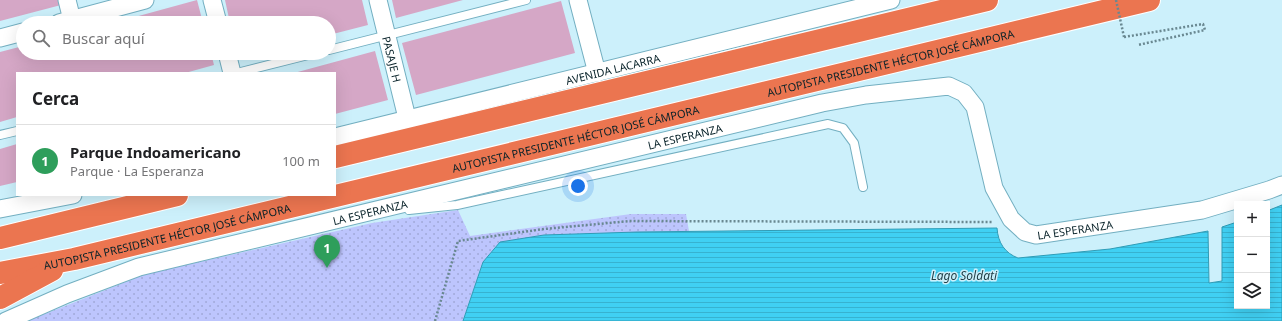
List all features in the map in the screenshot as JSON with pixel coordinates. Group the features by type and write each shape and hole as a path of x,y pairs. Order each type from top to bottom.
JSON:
{"highway":[{"path":"336,157 987,0"},
{"name":"AUTOPISTA PRESIDENTE HÉCTOR JOSÉ CÁMPORA","path":"336,196 1149,0"},
{"path":"0,238 173,196"},
{"name":"AUTOPISTA PRESIDENTE HÉCTOR JOSÉ CÁMPORA","path":"0,273 74,259 335,196"},
{"path":"0,298 74,259"}],"street":[{"path":"66,16 67,0"},
{"path":"85,16 145,0"},
{"path":"212,0 216,16"},
{"name":"PASAJE H","path":"378,0 407,118"},
{"path":"578,0 597,73"},
{"name":"AVENIDA LACARRA","path":"336,137 407,118 597,73 891,0"},
{"path":"0,38 16,34"},
{"path":"229,60 232,72"},
{"name":"LA ESPERANZA","path":"6,321 67,294 139,266 822,103 866,95 949,86 964,93 974,107 994,188 1011,219 1025,232 1031,234 1036,235 1062,232 1202,210 1282,185"},
{"path":"0,209 68,196"}],"lane":[{"path":"336,48 526,0"},
{"path":"240,72 288,60"},
{"path":"358,214 457,205 828,124 843,128 854,142 863,187"},
{"path":"0,135 16,131"}],"path":[{"path":"1116,0 1124,37 1203,24 1205,30 1138,46"},
{"path":"435,321 458,241 544,229 630,221 986,223 1011,219"}],"shaded area":[{"path":"458,210 470,236 631,214 686,214 689,231 637,232 483,262 463,321 27,321 146,274 372,223"}],"water":[{"name":"Lago Soldati","path":"1282,205 1282,321 463,321 483,262 500,242 544,235 637,232 997,228 1003,247 1013,256 1018,258 1110,249 1208,231 1209,283 1222,281 1222,227 1234,223 1234,309 1270,309 1270,210"}],"building":[{"path":"0,0 59,0 61,5 16,16 0,21"},
{"path":"197,0 201,16 139,16"},
{"path":"225,0 362,0 368,25 336,33 336,16 228,16"},
{"path":"392,0 463,0 396,18"},
{"path":"561,1 575,53 416,95 402,43"},
{"path":"16,48 16,60 213,60 214,65 189,72 16,72 16,117 0,122 0,52"},
{"path":"375,51 388,100 336,114 336,72 298,72"},
{"path":"16,144 16,182 0,186 0,149"}],"place":[{"name":"Parque Indoamericano","path":"327,268"}]}
